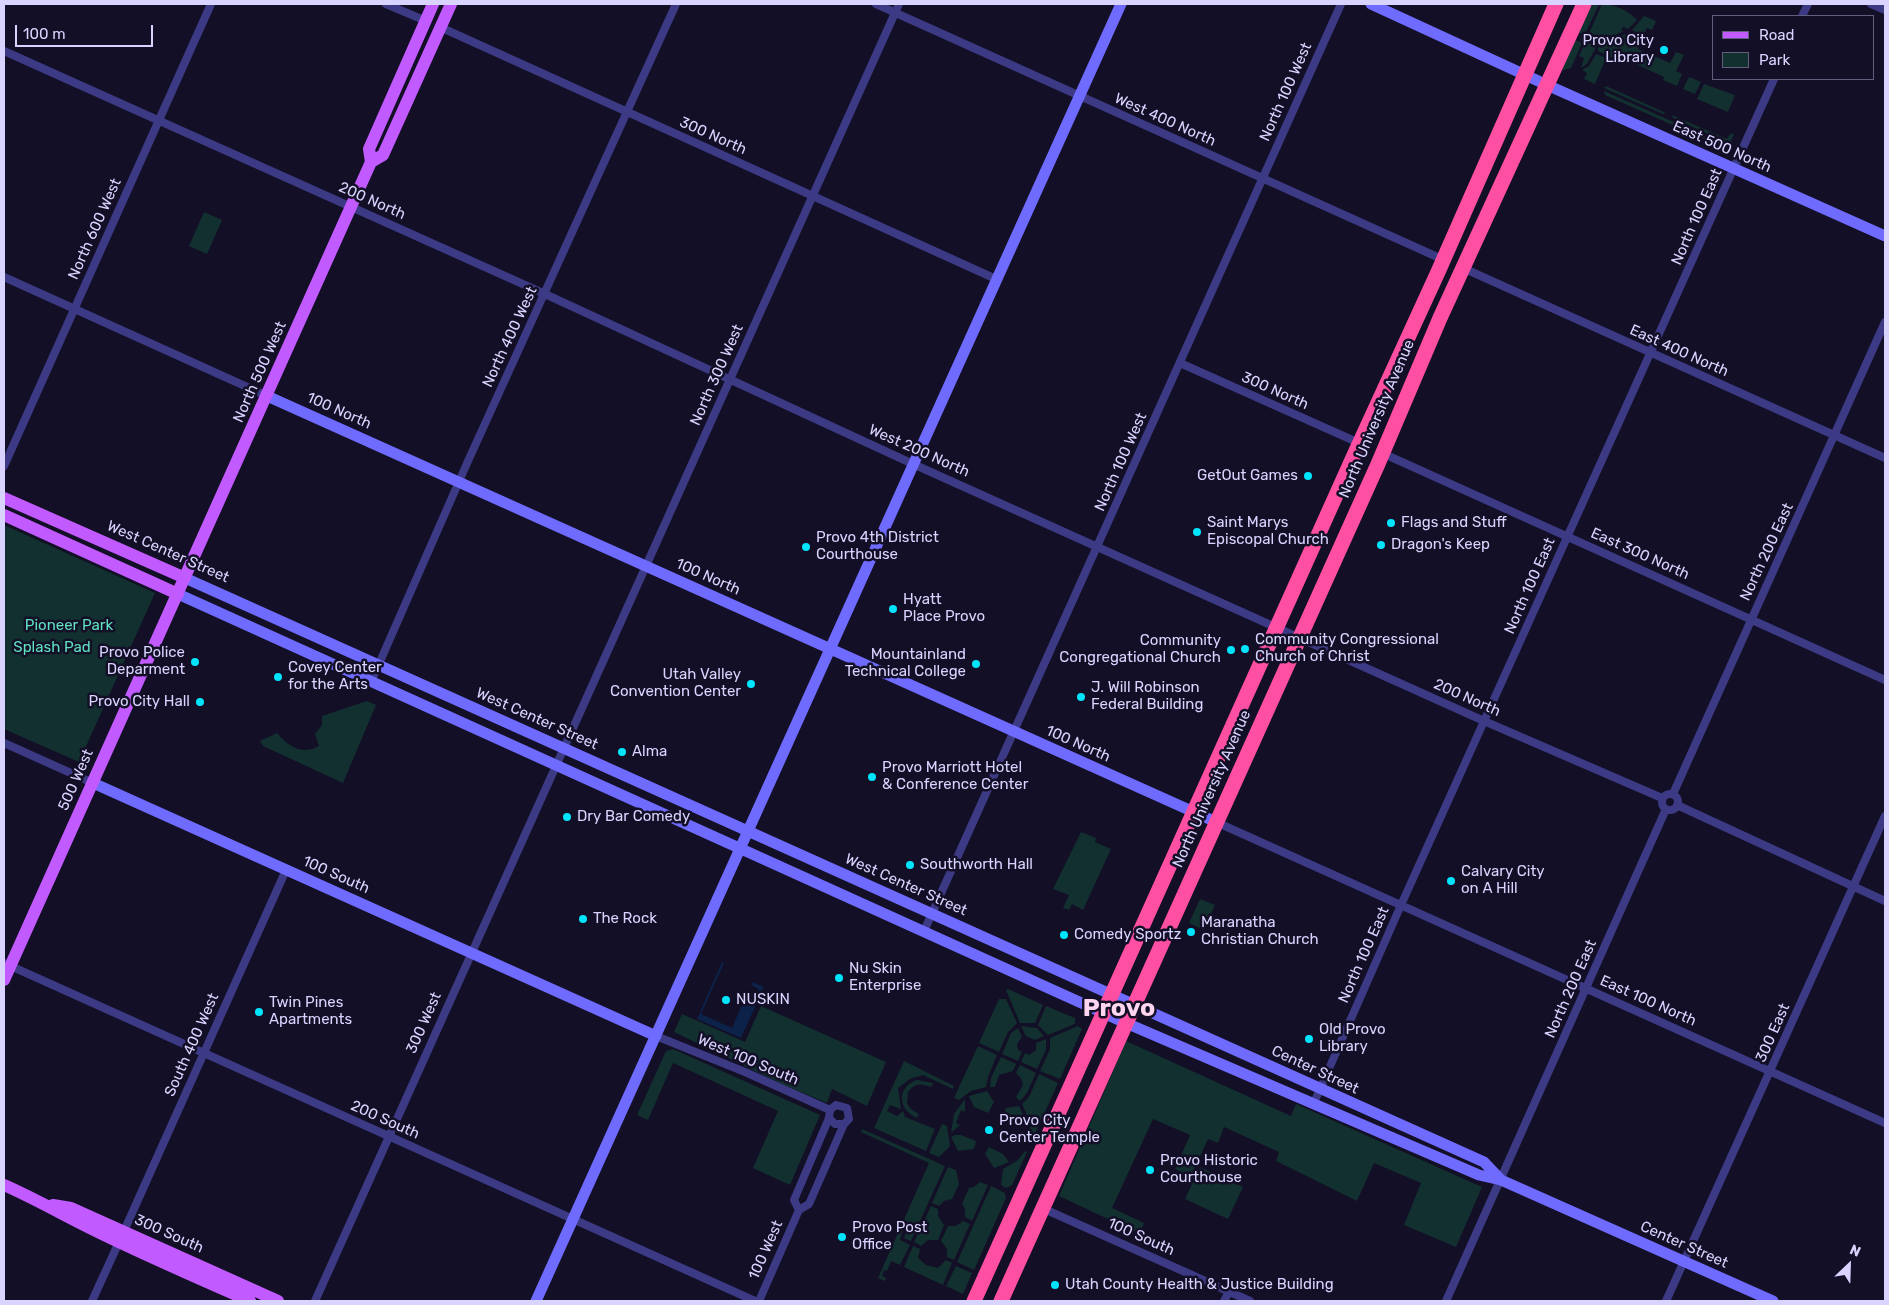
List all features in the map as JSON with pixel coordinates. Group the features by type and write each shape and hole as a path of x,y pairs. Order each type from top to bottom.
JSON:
{"highway":[{"name":"North University Avenue","path":"974,1301 1359,443 1444,260 1556,4"},
{"name":"North University Avenue","path":"1001,1301 1382,453 1463,268 1584,4"}],"main road":[{"name":"North 500 West","path":"372,162 369,149 433,4"},
{"name":"North 500 West","path":"178,594 351,207 372,162 383,155 451,4"},
{"path":"536,1301 656,1036 746,830 1120,4"},
{"name":"East 500 North","path":"1371,4 1524,75 1885,236"},
{"name":"100 North","path":"267,396 1216,822"},
{"name":"West Center Street","path":"4,498 379,665 739,848 924,931 1107,1004"},
{"name":"West Center Street","path":"4,515 371,682 746,830 931,914 1107,1004"},
{"name":"500 West","path":"4,980 7,964 93,783 178,594"},
{"name":"100 South","path":"93,783 656,1036"},
{"name":"Center Street","path":"1107,1004 1320,1089 1484,1162 1501,1180"},
{"name":"Center Street","path":"1107,1004 1313,1105 1479,1175 1501,1180 1773,1301"},
{"name":"300 South","path":"4,1185 44,1203 71,1208 121,1237 250,1301"},
{"name":"300 South","path":"121,1237 278,1301"}],"street":[{"name":"North 600 West","path":"4,466 211,4"},
{"path":"386,4 426,21"},
{"name":"North 400 West","path":"371,682 459,481 545,294 625,112 676,4"},
{"name":"West 400 North","path":"876,4 1444,260"},
{"name":"North 300 West","path":"559,756 899,4"},
{"name":"North 100 West","path":"924,931 1342,4"},
{"path":"1871,4 1885,10"},
{"name":"300 North","path":"440,27 625,112 813,194 996,279"},
{"name":"200 North","path":"4,51 729,378"},
{"name":"North 100 East","path":"1313,1105 1401,905 1774,80"},
{"name":"East 400 North","path":"1463,268 1885,458"},
{"name":"100 North","path":"4,277 267,396"},
{"name":"North 200 East","path":"1673,794 1885,322"},
{"name":"300 North","path":"1180,363 1359,443"},
{"name":"West 200 North","path":"729,378 912,464 1098,547"},
{"name":"East 300 North","path":"1382,453 1885,680"},
{"name":"200 North","path":"1098,547 1277,626 1484,721 1662,798"},
{"name":"100 South","path":"4,743 93,783"},
{"name":"300 West","path":"315,1301 559,756"},
{"path":"1673,794 1678,801 1677,805 1674,808 1666,809 1663,806 1662,798 1673,794"},
{"path":"1677,805 1885,901"},
{"name":"North 200 East","path":"1446,1301 1666,809"},
{"name":"300 East","path":"1666,1301 1885,816"},
{"name":"100 North","path":"1216,822 1401,905"},
{"name":"South 400 West","path":"92,1301 286,870"},
{"name":"East 100 North","path":"1401,905 1885,1123"},
{"name":"200 South","path":"7,964 757,1301"},
{"name":"West 100 South","path":"656,1036 745,1072 830,1114"},
{"path":"836,1105 847,1108 850,1115 844,1124 809,1204 799,1210 794,1200 830,1114 836,1105"},
{"path":"830,1114 835,1124 844,1124"},
{"name":"100 South","path":"1042,1208 1250,1301"},
{"name":"100 West","path":"757,1301 799,1210"},
{"path":"1224,1301 1229,1292"}],"green space":[{"path":"1592,4 1599,4 1582,41 1580,40 1582,34 1578,32"},
{"path":"1602,4 1612,5 1621,9 1637,20 1628,29 1623,27 1621,30 1624,31 1599,42 1587,64 1581,68 1584,58 1579,56"},
{"path":"1644,16 1656,21 1652,30 1647,28 1643,36 1632,30"},
{"path":"1628,33 1641,39 1638,49 1670,63 1676,52 1684,55 1676,71 1682,74 1677,86 1663,80 1664,77 1621,57 1619,61 1598,51 1598,48 1608,41"},
{"path":"1575,40 1582,43 1571,68 1564,70 1562,69"},
{"path":"1596,54 1606,58 1595,84 1584,79 1587,73 1582,70 1589,66"},
{"path":"1689,77 1701,82 1695,94 1683,89"},
{"path":"1704,84 1735,95 1728,112 1697,99"},
{"path":"1606,86 1666,113 1663,114 1604,88"},
{"path":"1604,91 1723,144 1722,147 1605,95"},
{"path":"1672,115 1727,139 1730,134 1734,134 1731,141 1726,142 1673,118"},
{"path":"204,212 222,220 207,254 189,246"},
{"name":"Pioneer Park","path":"4,525 155,593 79,762 4,729"},
{"path":"367,701 376,705 343,783 263,746 260,741 277,733 296,748 301,750 313,749 319,746 315,734 322,725 322,716"},
{"path":"1081,832 1096,838 1095,842 1111,849 1083,910 1072,904 1069,910 1063,908 1069,895 1053,889"},
{"path":"1200,899 1215,905 1204,930 1189,923"},
{"path":"1008,989 1043,1005 1035,1023 1020,1023 1006,990"},
{"path":"999,999 1006,999 1017,1023 1008,1032 999,1052 979,1043"},
{"path":"761,1006 886,1062 867,1106 832,1089 827,1103 784,1085 674,1032 682,1014 745,1042"},
{"path":"1046,1006 1075,1018 1075,1024 1048,1035 1038,1025"},
{"path":"1021,1026 1037,1028 1044,1036 1035,1040 1026,1036"},
{"path":"1078,1026 1082,1029 1060,1079 1040,1071 1050,1049 1050,1038"},
{"path":"1018,1028 1022,1037 1017,1044 1018,1050 1022,1052 1018,1061 1002,1054 1011,1033"},
{"path":"1046,1039 1046,1050 1037,1069 1021,1062 1025,1053 1029,1055 1036,1050 1036,1043"},
{"path":"1126,1041 1291,1116 1296,1104 1482,1187 1456,1247 1404,1225 1421,1183 1374,1163 1357,1201 1276,1161 1279,1152 1224,1127 1218,1143 1208,1139 1191,1176 1175,1169 1190,1135 1153,1119 1112,1208 1144,1223 1140,1234 1059,1196"},
{"path":"978,1046 997,1055 986,1087 971,1091 959,1100 954,1098"},
{"path":"673,1049 820,1115 790,1185 753,1168 778,1111 673,1063 648,1120 637,1115 666,1051"},
{"path":"1001,1057 1016,1064 1013,1071 999,1075 995,1087 990,1087 991,1078"},
{"path":"904,1061 954,1086 953,1089 923,1075 910,1079 898,1088 901,1109 890,1105 887,1111 897,1116 903,1111 905,1117 935,1129 926,1151 874,1128"},
{"path":"1020,1065 1036,1073 1027,1093 1020,1101 1016,1097 1023,1085 1021,1078 1016,1073"},
{"path":"1039,1074 1058,1083 1031,1143 1029,1142 1031,1124 1022,1104 1029,1097"},
{"path":"917,1080 933,1083 931,1087 921,1084 916,1085 908,1092 907,1104 919,1114 917,1118 906,1110 902,1099 905,1088"},
{"path":"987,1091 994,1102 988,1113 974,1107 969,1096"},
{"path":"965,1099 965,1112 961,1110 956,1123 960,1125 951,1133 954,1114"},
{"path":"1019,1106 1027,1123 1016,1125 1002,1119 1006,1108"},
{"path":"942,1124 947,1126 950,1146 939,1157 929,1153"},
{"path":"862,1129 945,1166 911,1241 904,1238 909,1226 905,1223 900,1240 910,1245 900,1265 891,1261 887,1271 884,1270 882,1276 886,1278 885,1281 878,1278 929,1163 861,1132"},
{"path":"961,1135 976,1141 974,1149 958,1151 951,1137"},
{"path":"989,1147 1003,1154 1009,1162 994,1168 985,1154"},
{"path":"1025,1151 1027,1152 1012,1185 1006,1188 1001,1185 1003,1169 1018,1160"},
{"path":"948,1167 956,1170 959,1184 952,1199 944,1201 939,1206 932,1203"},
{"path":"1200,1167 1243,1187 1228,1219 1185,1199"},
{"path":"980,1182 988,1185 972,1221 965,1217 965,1209 962,1204 969,1188 974,1187"},
{"path":"991,1186 1005,1193 1006,1198 974,1270 957,1262"},
{"path":"931,1206 938,1209 938,1216 944,1225 938,1240 928,1240 921,1246 914,1242"},
{"path":"963,1221 970,1224 954,1260 947,1257 947,1249 941,1241 948,1226 956,1226"},
{"path":"913,1246 920,1249 918,1258 926,1265 938,1268 946,1260 952,1263 943,1285 904,1267"},
{"path":"956,1266 972,1273 963,1294 946,1286"}],"water":[{"path":"722,962 724,963 701,1014 732,1028 746,996 755,999 759,989 751,985 752,982 764,987 741,1038 697,1019"}],"place":[{"name":"Provo City Library","path":"1664,50"},
{"name":"GetOut Games","path":"1308,476"},
{"name":"Flags and Stuff","path":"1391,523"},
{"name":"Saint Marys Episcopal Church","path":"1197,532"},
{"name":"Dragon's Keep","path":"1381,545"},
{"name":"Provo 4th District Courthouse","path":"806,547"},
{"name":"Hyatt Place Provo","path":"893,609"},
{"name":"Community Congressional Church of Christ","path":"1245,649"},
{"name":"Community Congregational Church","path":"1231,650"},
{"name":"Provo Police Deparment","path":"195,662"},
{"name":"Mountainland Technical College","path":"976,664"},
{"name":"Covey Center for the Arts","path":"278,677"},
{"name":"Utah Valley Convention Center","path":"751,684"},
{"name":"J. Will Robinson Federal Building","path":"1081,697"},
{"name":"Provo City Hall","path":"200,702"},
{"name":"Alma","path":"622,752"},
{"name":"Provo Marriott Hotel & Conference Center","path":"872,777"},
{"name":"Dry Bar Comedy","path":"567,817"},
{"name":"Southworth Hall","path":"910,865"},
{"name":"Calvary City on A Hill","path":"1451,881"},
{"name":"The Rock","path":"583,919"},
{"name":"Maranatha Christian Church","path":"1191,932"},
{"name":"Comedy Sportz","path":"1064,935"},
{"name":"Nu Skin Enterprise","path":"839,978"},
{"name":"NUSKIN","path":"726,1000"},
{"name":"Twin Pines Apartments","path":"259,1012"},
{"name":"Old Provo Library","path":"1309,1039"},
{"name":"Provo City Center Temple","path":"989,1130"},
{"name":"Provo Historic Courthouse","path":"1150,1170"},
{"name":"Provo Post Office","path":"842,1237"},
{"name":"Utah County Health & Justice Building","path":"1055,1285"}],"district":[{"name":"Provo","path":"1119,1009"}],"park label":[{"name":"Splash Pad","path":"52,648"}]}
